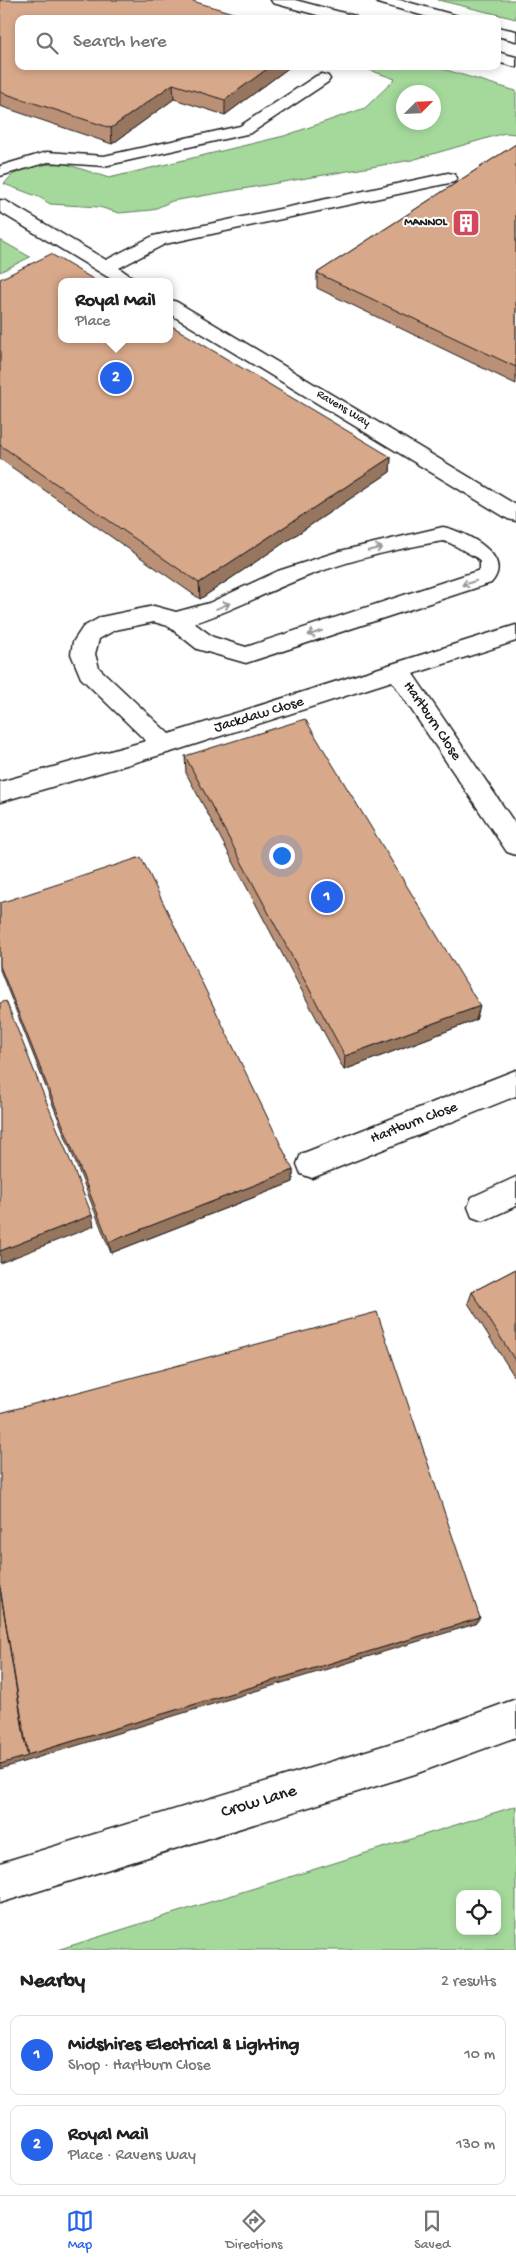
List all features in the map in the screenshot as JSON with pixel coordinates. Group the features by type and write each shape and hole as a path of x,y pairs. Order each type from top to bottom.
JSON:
{"main road":[{"path":"278,0 335,15"},
{"path":"383,0 438,15"},
{"path":"501,31 516,36"},
{"path":"501,58 516,62"},
{"path":"0,171 46,157 104,161 245,130 322,80"},
{"path":"106,267 159,240 448,178"},
{"path":"0,205 124,278"},
{"name":"Ravens Way","path":"173,308 516,514"},
{"path":"497,502 516,490"},
{"path":"165,745 89,672 83,654 85,642 91,633 109,623 154,614 176,620 205,643 246,655 483,578 489,574 492,567 491,560 485,554 457,537 443,534 424,537 348,556 286,576 217,608 176,620"},
{"name":"Jackdaw Close","path":"0,792 165,745 516,633"},
{"name":"Hartburn Close","path":"398,671 516,845"},
{"name":"Hartburn Close","path":"312,1164 516,1083"},
{"path":"483,1207 516,1191"},
{"name":"Crow Lane","path":"0,1882 414,1755 516,1718"}],"green space":[{"path":"438,0 516,0 516,19"},
{"path":"369,70 446,70 516,91 516,134 505,133 412,160 172,201 152,210 119,213 99,207 50,204 39,197 4,184 12,175 33,166 63,163 109,178 284,136 365,108 395,79"},
{"path":"0,240 30,257 0,272"},
{"path":"516,1806 516,1950 57,1950"}],"building":[{"path":"0,0 189,0 240,15 15,15 15,70 266,70 225,100 173,84 111,128 0,92"},
{"name":"MANNOL","path":"516,144 516,367 317,273"},
{"path":"51,254 91,278 58,278 58,343 173,343 173,327 391,457 199,583 0,445 0,279"},
{"path":"305,719 480,1006 345,1056 185,756"},
{"path":"141,857 293,1170 109,1242 0,966 0,903"},
{"path":"6,1001 92,1215 0,1251 0,1003"},
{"path":"516,1269 516,1362 472,1292"},
{"path":"377,1312 480,1618 27,1755 0,1588 0,1413"},
{"path":"0,1588 28,1756 0,1764"}],"place":[{"name":"MANNOL","path":"466,223"},
{"name":"Royal Mail","path":"116,378"},
{"name":"Midshires Electrical & Lighting","path":"327,897"}]}
